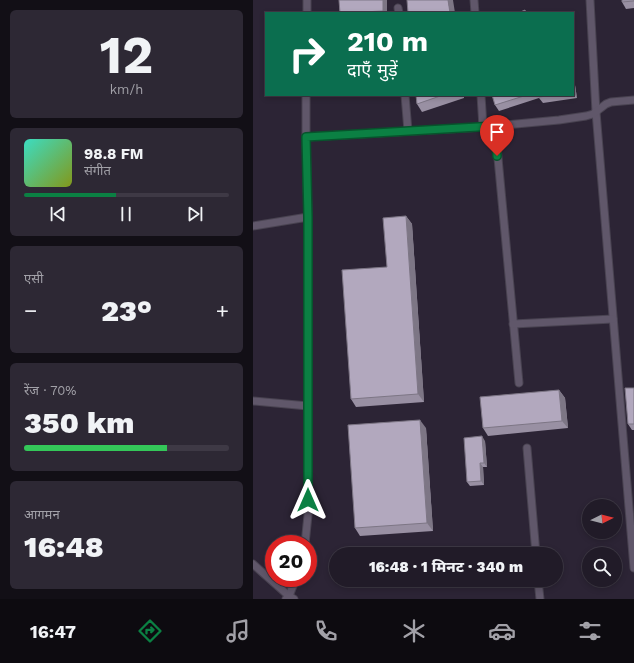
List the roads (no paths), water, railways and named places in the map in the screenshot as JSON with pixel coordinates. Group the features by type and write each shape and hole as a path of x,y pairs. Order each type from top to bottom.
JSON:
{"lane":[{"path":"307,0 307,12"},
{"path":"474,0 475,12"},
{"path":"590,0 596,112 634,568"},
{"path":"306,96 308,217 308,515 306,535"},
{"path":"405,96 408,131"},
{"path":"481,96 483,127"},
{"path":"306,137 483,127 559,120 586,116 596,112 611,102 634,100"},
{"path":"495,126 519,383"},
{"path":"253,226 308,217"},
{"path":"513,324 613,319"},
{"path":"253,401 308,406"},
{"path":"527,448 535,547"},
{"path":"253,564 289,598 293,587"},
{"path":"539,587 540,599"}]}
